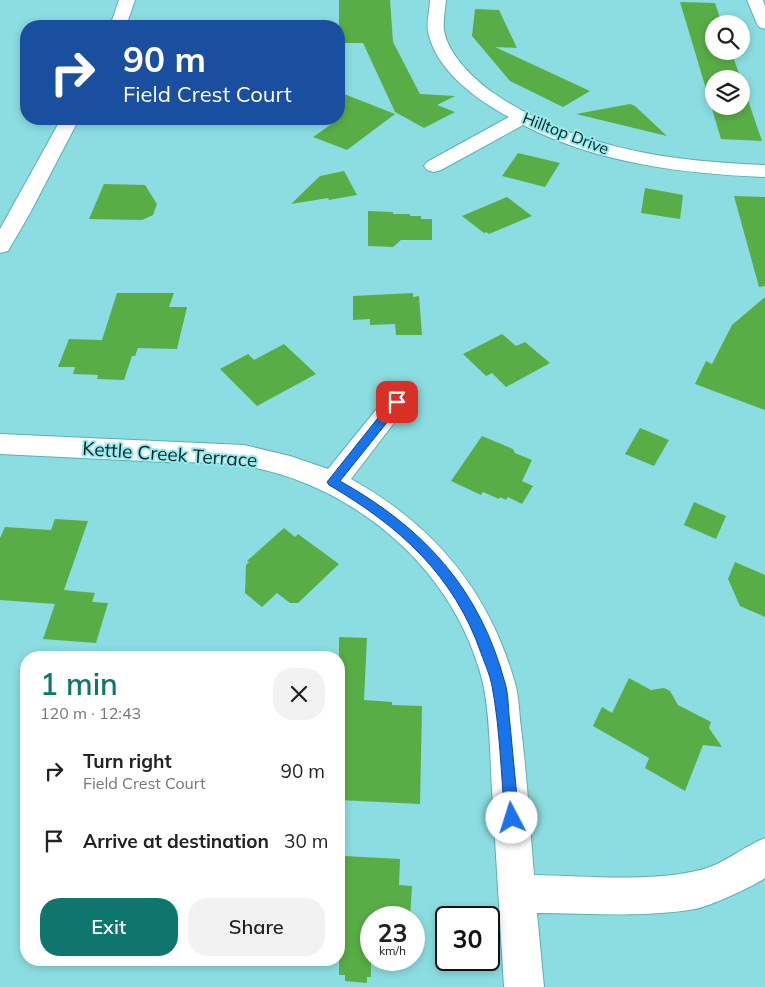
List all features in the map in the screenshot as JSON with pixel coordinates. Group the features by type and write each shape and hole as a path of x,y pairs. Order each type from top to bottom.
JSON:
{"street":[{"path":"120,20 127,0"},
{"name":"Hilltop Drive","path":"438,0 434,12 434,27 438,41 449,62 480,91 522,118 580,142 625,155 695,167 765,172"},
{"path":"755,0 765,24"},
{"path":"434,166 522,118"},
{"path":"0,246 19,215 67,125"},
{"path":"333,482 397,402"},
{"name":"Kettle Creek Terrace","path":"0,444 244,455 290,466 333,482 361,498 424,548 456,587 481,633 499,684 506,743 524,987"},
{"path":"518,894 648,895 697,890 743,872 765,856"}],"building":[{"path":"339,0 390,0 393,42 420,94 455,96 437,105 455,112 424,128 395,112 363,43 345,43 345,20 339,20"},
{"path":"680,2 715,3 719,15 705,15 705,60 734,60 738,70 705,70 705,86"},
{"path":"475,9 499,10 517,48 495,47 590,91 563,107 510,81 472,36"},
{"path":"345,94 395,114 347,150 313,137 330,125 345,125"},
{"path":"630,104 635,106 667,136 576,114"},
{"path":"750,106 762,141 721,139 714,115 750,115"},
{"path":"518,153 560,163 545,187 502,176"},
{"path":"344,171 357,195 291,204 320,176"},
{"path":"104,184 145,185 157,204 153,215 142,220 89,219"},
{"path":"645,188 683,195 680,219 641,213"},
{"path":"734,196 765,197 765,286 759,287"},
{"path":"507,197 532,216 489,234 484,233 462,216"},
{"path":"368,211 410,214 410,216 421,216 421,219 432,219 432,240 401,240 393,247 368,246"},
{"path":"117,293 174,293 169,307 187,307 177,349 138,348 135,356 132,356 124,380 97,379 98,375 73,374 75,367 58,367 69,339 102,340"},
{"path":"413,293 413,297 419,296 422,335 396,335 395,324 370,325 370,319 353,320 353,296"},
{"path":"765,297 765,410 695,384 706,361 712,364 732,325"},
{"path":"502,334 516,346 525,342 550,363 506,387 492,373 486,376 463,354"},
{"path":"284,344 316,374 257,406 220,369 248,354 254,360"},
{"path":"640,428 669,440 654,466 625,454"},
{"path":"482,436 513,449 515,453 532,460 522,481 533,486 522,504 508,497 506,500 500,497 499,499 483,492 481,495 451,481"},
{"path":"694,502 726,516 716,539 684,525"},
{"path":"55,519 88,521 64,590 95,593 92,602 108,603 96,643 43,639 55,604 0,600 0,538 5,527 51,530"},
{"path":"284,528 295,537 298,534 339,564 298,603 290,603 277,593 262,607 245,593 246,565 249,562 247,561"},
{"path":"735,562 765,575 765,617 740,606 728,579"},
{"path":"339,637 367,638 364,700 392,702 392,705 422,706 420,804 345,800 345,651 339,651"},
{"path":"629,678 651,690 664,688 670,691 678,705 711,722 709,728 722,747 703,745 685,791 645,768 649,758 593,726 602,707 612,713"},
{"path":"345,856 400,859 399,885 412,886 411,906 360,906 360,971 371,971 371,977 367,977 367,983 345,981 345,975 339,975 339,966 345,966"}],"route":[{"path":"397,402 333,482 361,498 386,516 424,548 456,587 481,633 499,684 512,818"}]}
